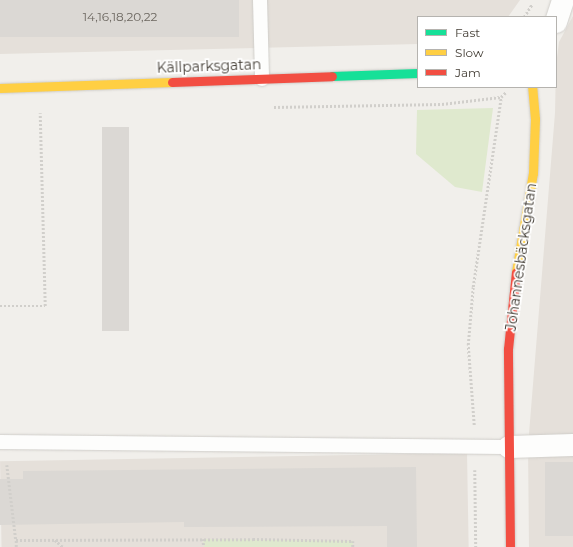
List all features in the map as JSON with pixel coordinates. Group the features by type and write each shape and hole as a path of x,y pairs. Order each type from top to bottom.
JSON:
{"street":[{"path":"557,19 563,0"},
{"name":"Källparksgatan","path":"0,88 417,73"},
{"name":"Johannesbäcksgatan","path":"510,547 508,348 513,290 533,173 535,119 532,88"},
{"path":"509,447 573,445"}],"lane":[{"path":"260,0 262,78"},
{"path":"2,442 509,447"}],"path":[{"path":"525,16 535,0"},
{"path":"476,547 475,446 469,338 473,287 501,97"},
{"path":"0,306 45,306 40,112"},
{"path":"2,442 16,547"},
{"path":"16,540 203,539 353,541 353,547"},
{"path":"203,539 204,547"},
{"path":"55,540 63,547"}],"shaded area":[{"path":"0,0 520,0 509,16 417,16 417,44 0,54"},
{"path":"573,16 573,547 529,547 528,446 555,113 556,88 557,88 557,57 559,42"},
{"path":"467,453 469,547 2,547 0,461"}],"green space":[{"path":"493,108 482,192 455,187 416,154 417,110"},
{"path":"203,539 353,541 353,547 204,547"}],"building":[{"path":"0,0 239,0 239,37 0,37"},
{"path":"102,127 129,127 129,331 102,331"},
{"path":"545,462 573,462 573,536 545,536"},
{"path":"416,467 417,547 387,547 387,526 184,527 184,522 0,525 0,479 23,479 23,471"}],"traffic: fast":[{"path":"332,76 417,73"}],"traffic: slow":[{"path":"0,88 172,82"},
{"path":"516,272 533,173 535,119 532,88"}],"traffic: jam":[{"path":"172,82 332,76"},
{"path":"510,547 508,349 516,272"}]}
